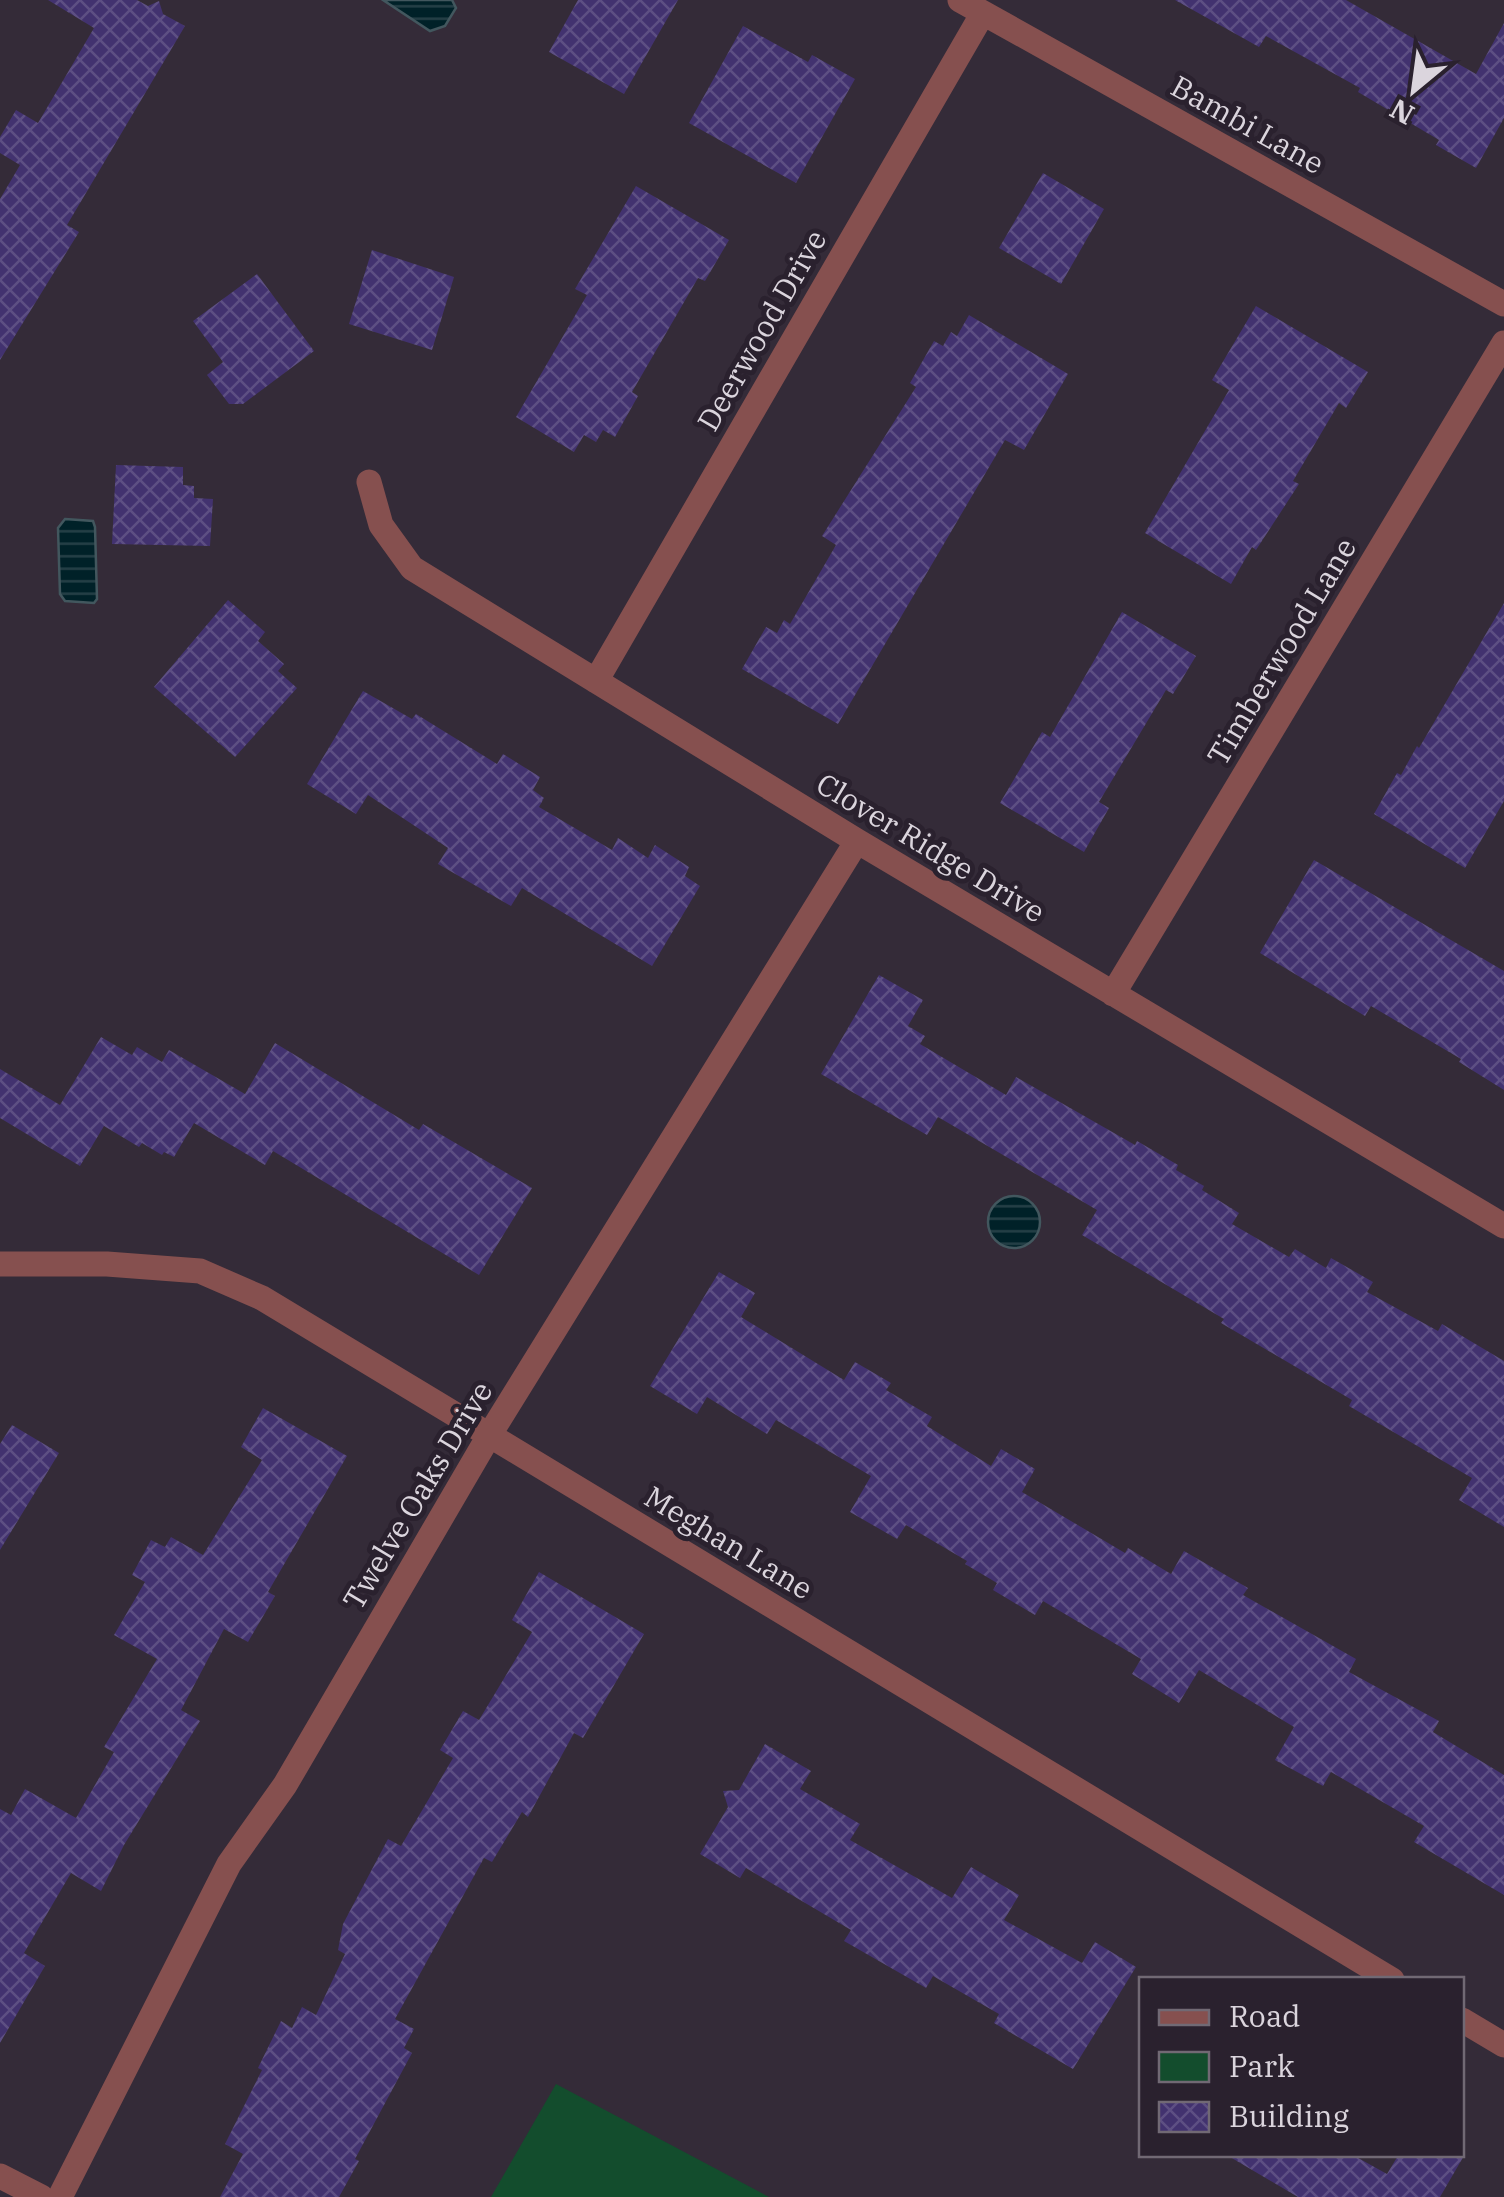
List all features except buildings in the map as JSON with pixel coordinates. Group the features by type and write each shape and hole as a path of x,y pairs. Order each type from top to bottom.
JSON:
{"street":[{"name":"Bambi Lane","path":"971,6 1504,304"},
{"name":"Deerwood Drive","path":"596,680 971,6"},
{"name":"Timberwood Lane","path":"1113,994 1504,342"},
{"name":"Clover Ridge Drive","path":"369,482 380,524 412,568 857,841 1504,1226"},
{"name":"Twelve Oaks Drive","path":"60,2197 230,1864 285,1785 490,1434 857,841"},
{"name":"Meghan Lane","path":"0,1264 106,1264 200,1271 262,1298 1387,1977"},
{"path":"1464,2021 1504,2045"},
{"path":"0,2176 41,2197"}],"green space":[{"path":"556,2084 769,2197 491,2197"}],"shaded area":[{"path":"383,0 452,0 456,8 445,26 430,31"},
{"path":"65,519 93,521 97,599 94,603 65,601 60,594 58,528"},
{"path":"1014,1196 1033,1203 1040,1222 1033,1241 1014,1248 995,1241 988,1222 995,1203"}]}
